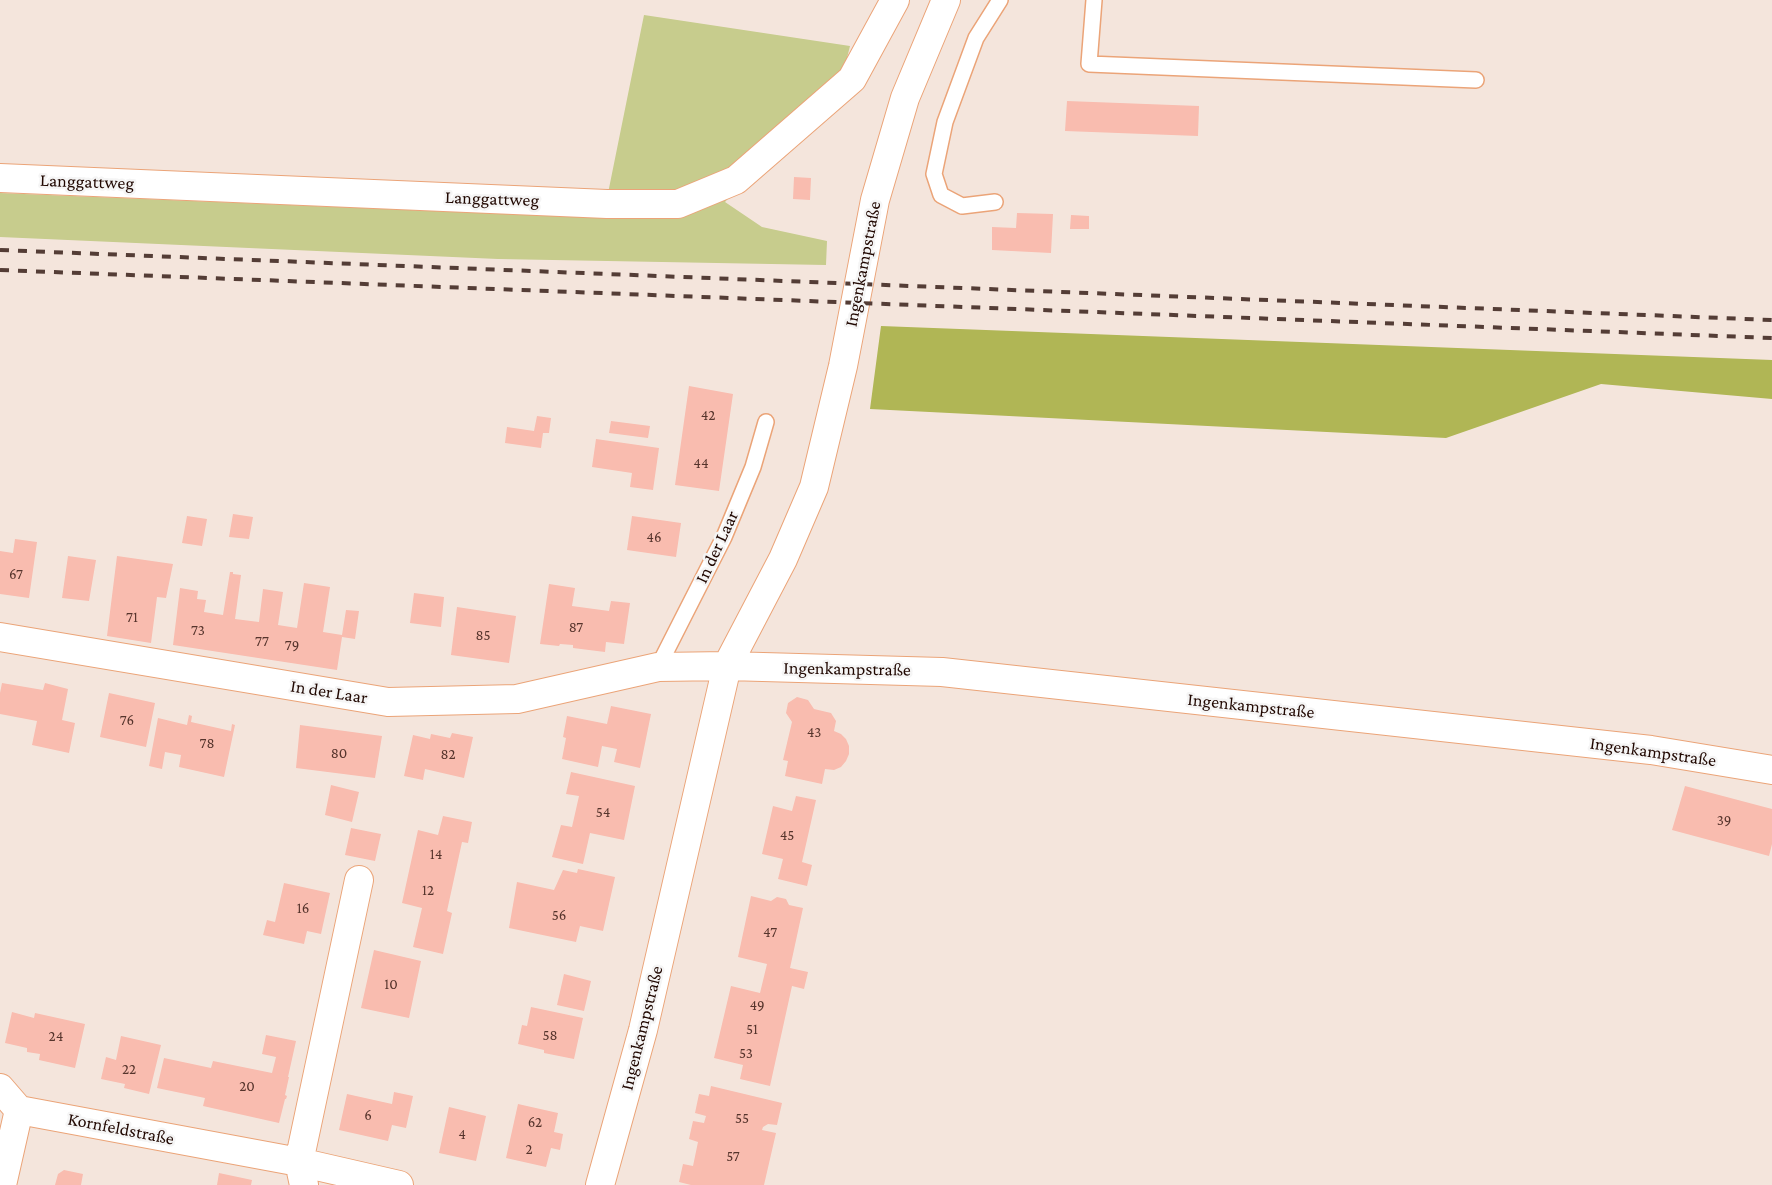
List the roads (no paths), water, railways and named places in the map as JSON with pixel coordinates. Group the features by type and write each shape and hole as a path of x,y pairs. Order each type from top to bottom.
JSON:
{"street":[{"name":"Langgattweg","path":"0,178 597,203 678,204 736,180 852,79 895,0"},
{"name":"Ingenkampstraße","path":"600,1185 643,1030 727,666 783,559 814,487 843,366 874,200 905,98 946,0"},
{"name":"In der Laar","path":"0,637 388,702 517,699 658,667 727,666"},
{"name":"Ingenkampstraße","path":"727,666 942,672 1651,750 1772,770"},
{"path":"302,1174 359,880"},
{"path":"0,1088 19,1110 2,1185"},
{"name":"Kornfeldstraße","path":"19,1110 302,1174 398,1185"}],"lane":[{"path":"994,202 962,206 941,195 934,174 945,122 976,38 1000,0"},
{"path":"1094,0 1089,64 1476,80"},
{"name":"In der Laar","path":"658,667 724,537 753,467 766,422"}],"railway":[{"path":"0,250 1772,320"},
{"path":"0,270 1772,338"}]}
